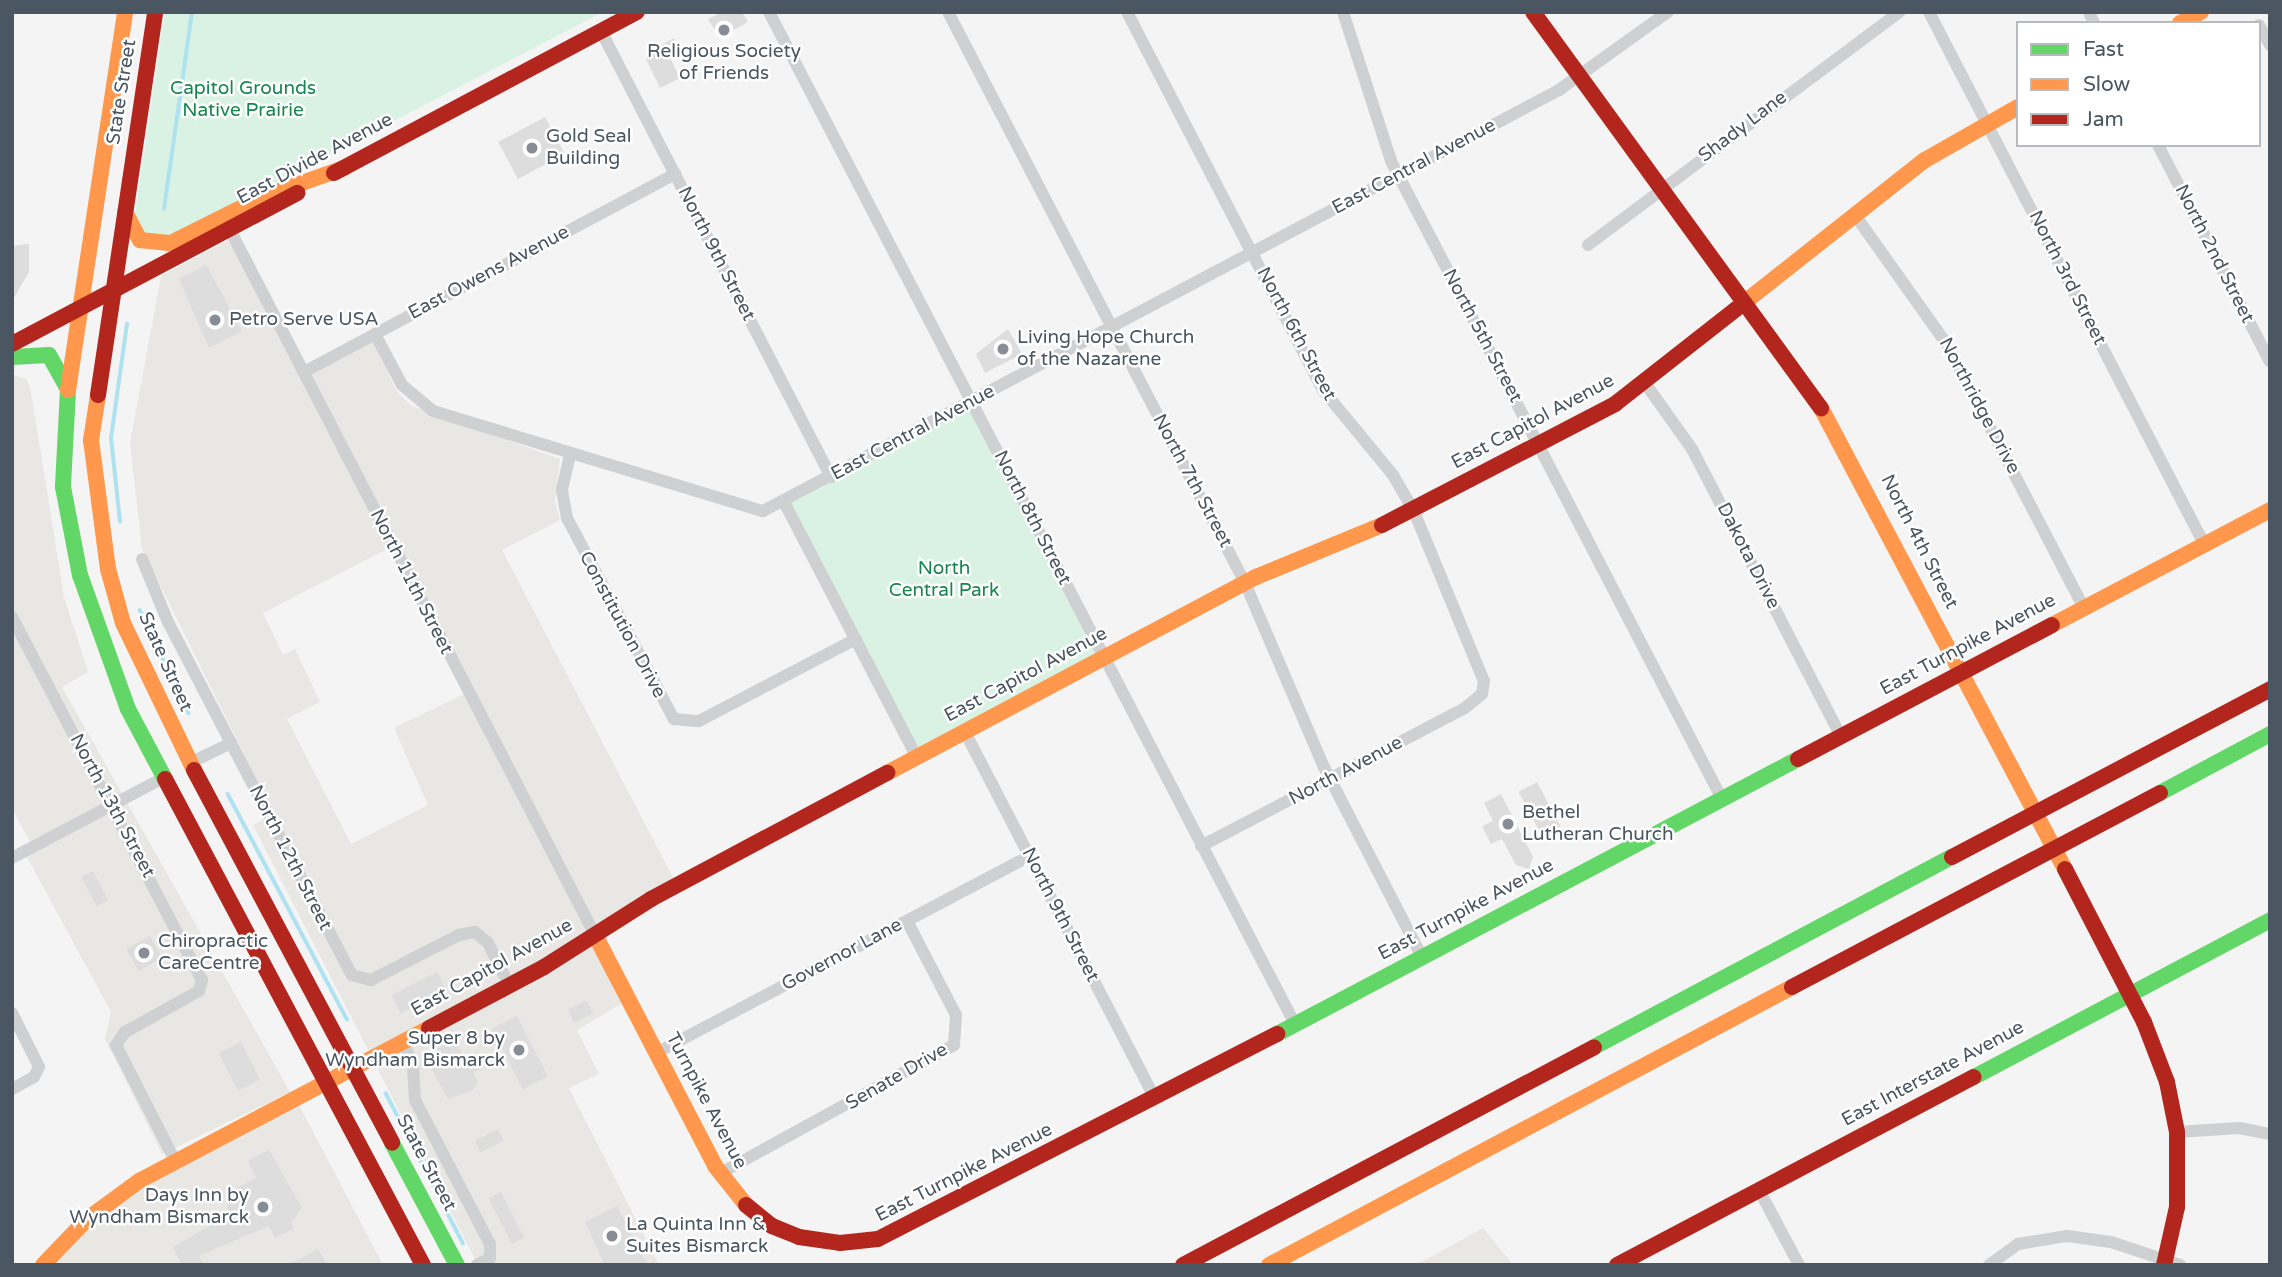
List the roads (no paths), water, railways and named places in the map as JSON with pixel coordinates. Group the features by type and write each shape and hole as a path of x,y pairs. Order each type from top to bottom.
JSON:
{"main road":[{"name":"State Street","path":"125,12 68,388 63,487 87,607 115,678 164,777 259,955 428,1210 457,1265"},
{"name":"State Street","path":"155,12 91,440 96,509 126,632 238,855 339,1074 370,1164 423,1265"},
{"name":"East Divide Avenue","path":"12,344 637,12"},
{"name":"North 4th Street","path":"1534,12 1577,79 1745,302 1834,426 2130,994 2162,1064 2177,1132 2178,1198 2170,1263"},
{"path":"2184,21 2201,12"},
{"name":"East Capitol Avenue","path":"43,1265 103,1206 175,1161 509,985 651,899 1105,657 1245,583 1413,509 1538,444 1645,383 1932,156 2016,108"},
{"path":"125,210 140,240 171,243 264,195 344,168"},
{"path":"12,357 49,355 68,388"},
{"name":"East Turnpike Avenue","path":"865,1242 912,1226 2270,510"},
{"path":"115,678 136,693 173,760 190,763"},
{"path":"1183,1265 2270,689"},
{"path":"1271,1264 2270,734"},
{"path":"164,777 182,777 220,845 238,855"},
{"name":"East Interstate Avenue","path":"1618,1264 2270,920"},
{"name":"Turnpike Avenue","path":"595,935 719,1174 750,1210 785,1232 827,1242 865,1242"},
{"path":"370,1164 404,1201 440,1265"},
{"path":"1168,1265 1329,1188"}],"street":[{"name":"North 8th Street","path":"769,12 1295,1024"},
{"name":"North 7th Street","path":"948,12 1245,583 1331,780 1422,957"},
{"name":"North 6th Street","path":"1127,12 1328,398 1393,475 1413,509 1484,688"},
{"name":"North 5th Street","path":"1343,12 1379,133 1398,176 1722,799"},
{"name":"East Central Avenue","path":"375,334 402,386 427,408 750,511 784,502 1577,79 1668,12"},
{"name":"Shady Lane","path":"1588,245 1899,12"},
{"name":"North 3rd Street","path":"1929,12 2204,544"},
{"path":"2261,28 2270,45"},
{"name":"North 9th Street","path":"601,31 831,477"},
{"name":"North 2nd Street","path":"2159,147 2270,362"},
{"name":"East Owens Avenue","path":"303,372 676,174"},
{"name":"Northridge Drive","path":"1855,215 1946,343 2084,607"},
{"name":"North 11th Street","path":"229,228 595,935"},
{"name":"Dakota Drive","path":"1645,383 1692,449 1841,736"},
{"name":"Constitution Drive","path":"570,455 562,491 566,518 674,719 699,721 856,639"},
{"path":"784,502 917,758"},
{"name":"North 12th Street","path":"142,559 162,610 356,979 376,979 470,932 484,938 509,985"},
{"name":"North 13th Street","path":"12,617 200,975 202,986 194,995 125,1032 117,1051 175,1161"},
{"name":"North Avenue","path":"1201,846 1472,704 1484,688"},
{"name":"North 9th Street","path":"965,732 1155,1098"},
{"path":"190,763 231,743"},
{"path":"12,858 164,777"},
{"name":"Governor Lane","path":"656,1053 1029,856"},
{"name":"Senate Drive","path":"719,1174 954,1045 956,1015 907,921"},
{"path":"12,1013 38,1062 34,1077 12,1089"},
{"path":"402,1041 413,1064 415,1100 490,1244 490,1258 477,1265"},
{"path":"2177,1132 2239,1128 2270,1135"},
{"path":"1759,1190 1799,1265"},
{"path":"1989,1265 2018,1244 2053,1236 2096,1239 2170,1263"}],"waterway":[{"path":"164,209 192,12"},
{"path":"120,522 111,438 127,324"},
{"path":"140,610 189,713"},
{"path":"228,794 347,1019"},
{"path":"386,1093 463,1243"}],"place":[{"name":"Religious Society of Friends","path":"724,30"},
{"name":"Gold Seal Building","path":"532,148"},
{"name":"Petro Serve USA","path":"215,320"},
{"name":"Living Hope Church of the Nazarene","path":"1003,349"},
{"name":"Bethel Lutheran Church","path":"1508,824"},
{"name":"Chiropractic CareCentre","path":"144,953"},
{"name":"Super 8 by Wyndham Bismarck","path":"519,1050"},
{"name":"Days Inn by Wyndham Bismarck","path":"263,1207"},
{"name":"La Quinta Inn & Suites Bismarck","path":"612,1236"}],"park label":[{"name":"Capitol Grounds Native Prairie","path":"243,100"},
{"name":"North Central Park","path":"944,580"}]}
